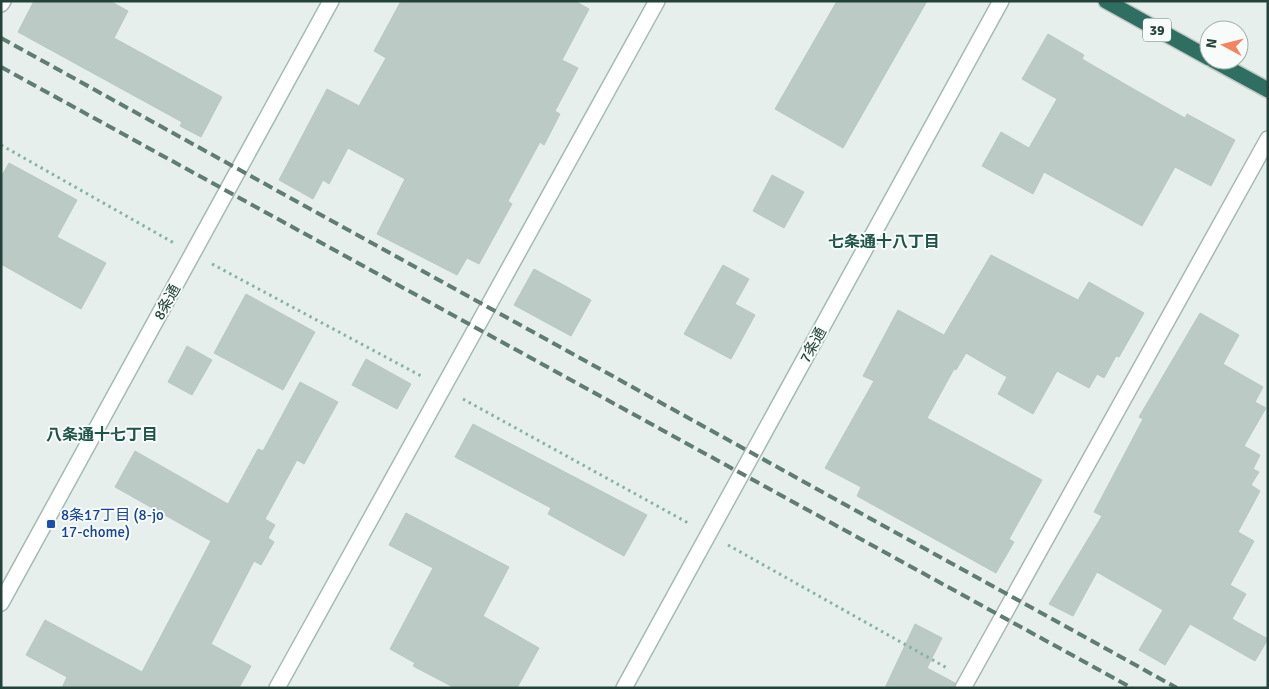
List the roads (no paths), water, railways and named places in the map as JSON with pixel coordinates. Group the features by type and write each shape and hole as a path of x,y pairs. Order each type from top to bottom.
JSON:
{"highway":[{"name":"39","path":"1106,1 1199,52"},
{"path":"1231,70 1268,90"}],"street":[{"name":"8条通","path":"1,603 331,1"},
{"path":"277,688 657,1"},
{"name":"7条通","path":"624,688 1001,1"},
{"path":"965,684 1268,139"}],"railway":[{"path":"1,38 1177,688"},
{"path":"1,67 1132,688"}],"place":[{"name":"8条17丁目 (8-jo 17-chome)","path":"51,524"}],"district":[{"name":"七条通十八丁目","path":"884,242"},
{"name":"八条通十七丁目","path":"102,435"}]}
